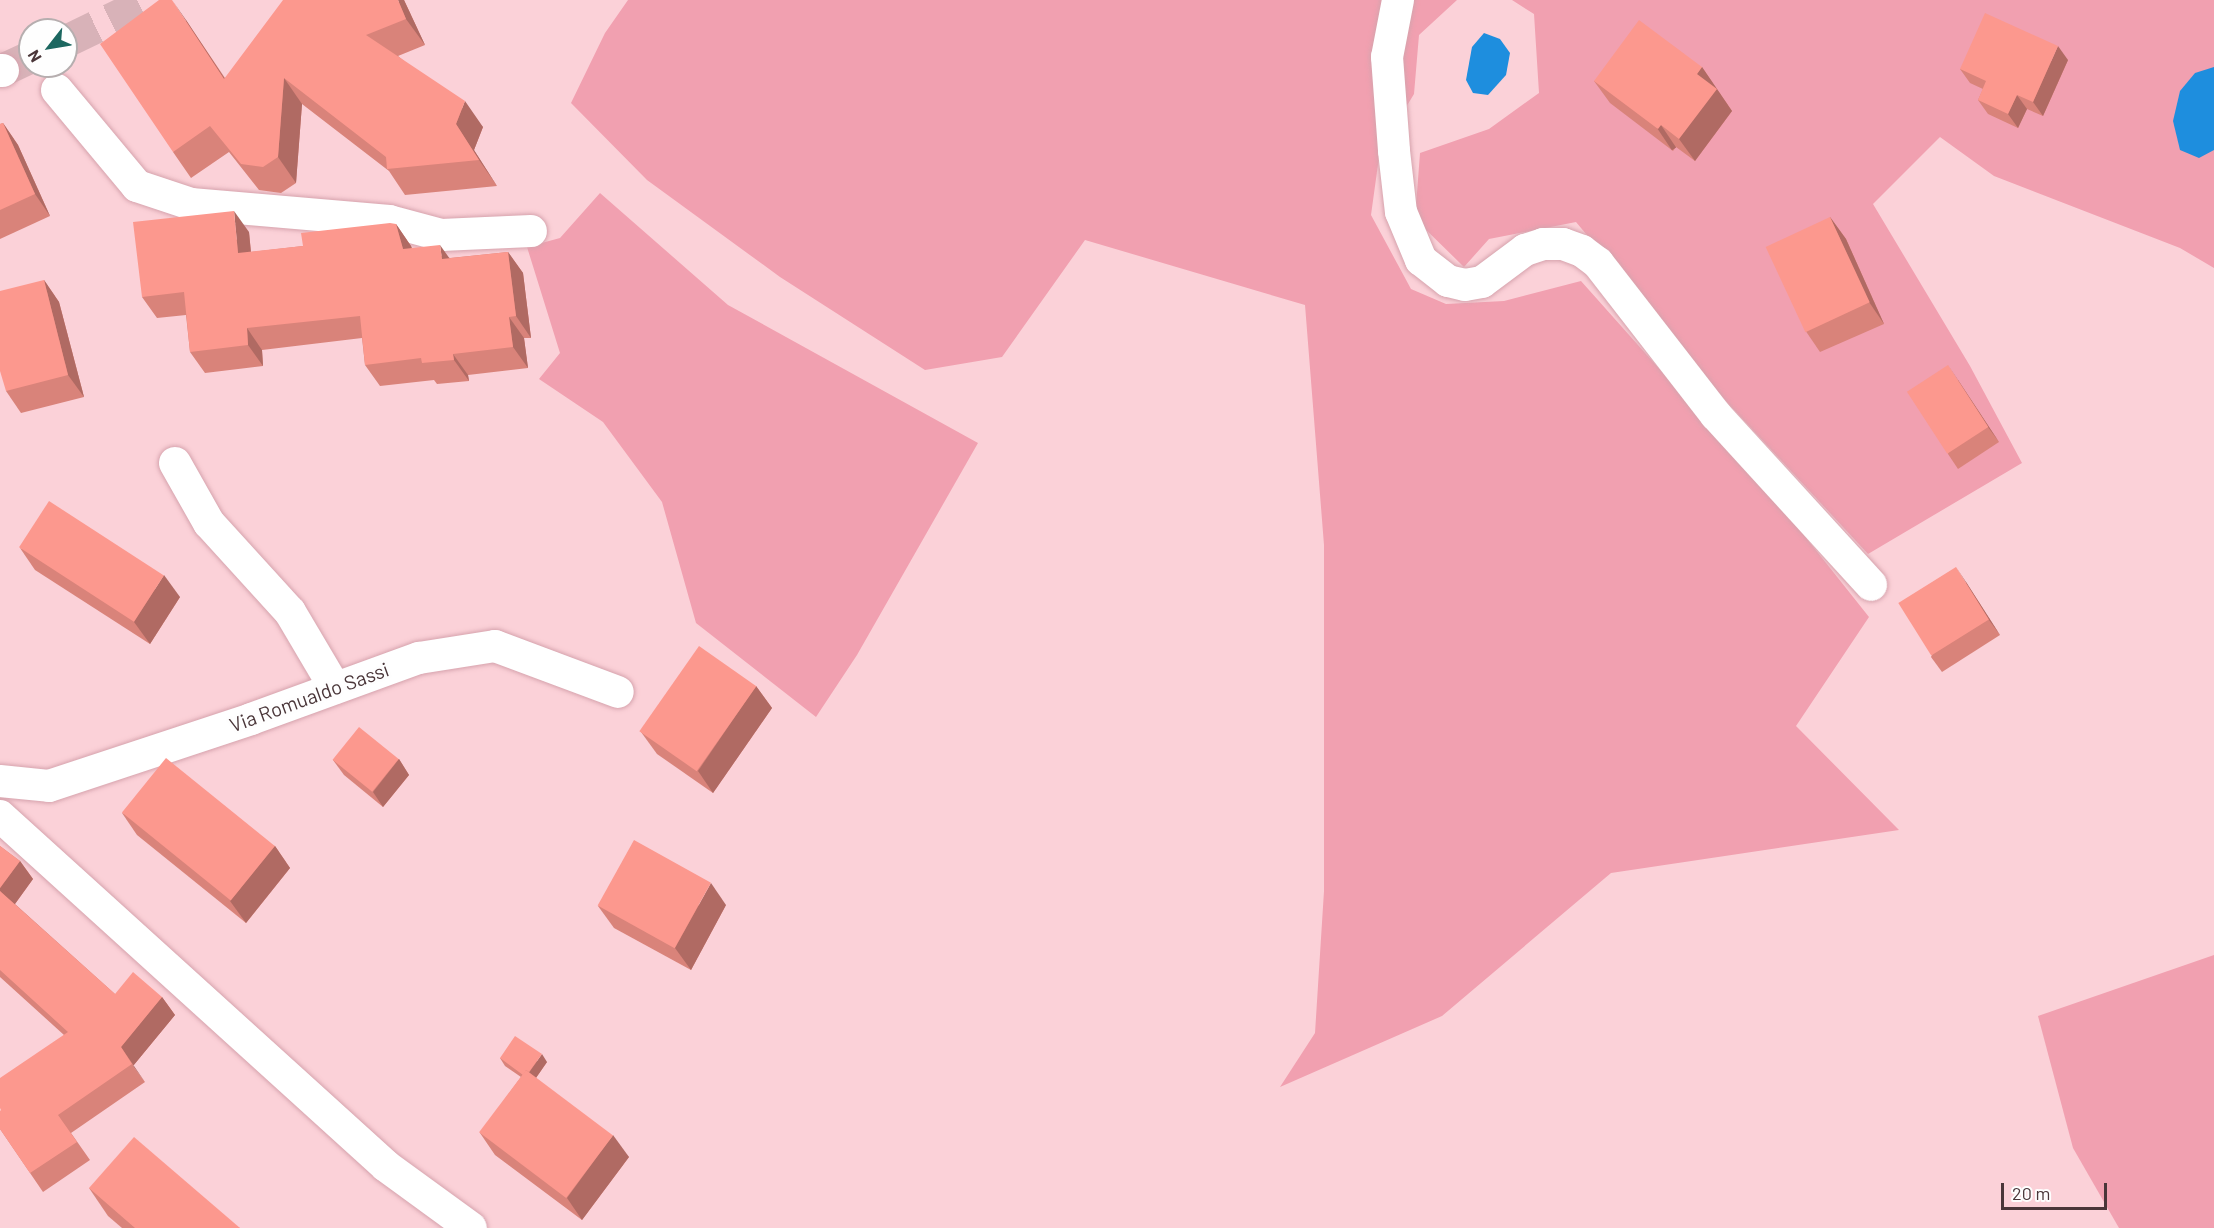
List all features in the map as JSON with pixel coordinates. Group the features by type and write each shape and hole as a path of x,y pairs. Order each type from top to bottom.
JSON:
{"street":[{"path":"1398,0 1387,57 1394,151 1401,212 1421,260 1448,281 1465,285 1482,282 1525,250 1543,244 1563,244 1582,251 1598,263 1716,415 1871,585"},
{"path":"57,90 137,186 191,204 389,221 441,235 531,231"},
{"path":"176,463 209,523 290,612 335,688"},
{"name":"Via Romualdo Sassi","path":"0,781 49,786 419,658 495,646 618,692"},
{"path":"0,816 386,1166 471,1228"}],"shaded area":[{"path":"628,0 1457,0 1419,35 1414,94 1380,150 1371,215 1411,289 1446,304 1504,301 1581,281 1776,500 1869,617 1796,726 1899,830 1611,873 1442,1016 1280,1087 1315,1033 1324,891 1324,545 1305,305 1085,240 1002,357 925,370 780,277 647,180 571,103 605,33"},
{"path":"1512,0 2214,0 2214,268 2180,248 1994,176 1940,137 1873,204 1970,366 2022,463 1868,554 1725,400 1576,222 1489,239 1464,267 1415,219 1420,153 1489,129 1539,93 1534,14"},
{"path":"600,193 728,305 978,443 857,655 816,717 696,623 662,502 603,422 539,379 560,353 527,247 560,238"},
{"path":"2214,955 2214,1228 2119,1228 2073,1148 2038,1016"}],"water":[{"path":"1484,33 1500,39 1510,53 1506,75 1488,95 1473,93 1466,80 1472,47"},
{"path":"2214,67 2214,150 2199,158 2180,150 2173,121 2180,91 2195,73"}],"building":[{"path":"159,0 172,0 224,79 283,0 398,0 406,19 366,35 465,101 456,124 479,160 387,169 386,157 284,78 278,157 263,167 241,164 210,126 173,152 100,44"},
{"path":"1985,13 2058,46 2033,102 2017,95 2008,114 1978,100 1986,81 1960,69"},
{"path":"1639,20 1702,67 1697,74 1717,89 1679,139 1661,125 1658,129 1594,81"},
{"path":"3,123 35,194 0,210 0,124"},
{"path":"234,211 238,253 303,246 301,233 390,223 396,224 403,249 440,245 442,259 508,252 516,316 509,317 513,347 453,354 454,360 422,363 421,358 365,365 360,316 247,328 248,345 190,352 184,292 142,297 133,222"},
{"path":"1830,217 1870,302 1805,332 1766,247"},
{"path":"44,280 68,375 6,391 0,371 0,291"},
{"path":"1948,365 1988,427 1947,454 1907,392"},
{"path":"49,501 164,576 134,622 19,547"},
{"path":"1956,567 1989,620 1931,656 1898,603"},
{"path":"699,646 756,686 697,771 639,731"},
{"path":"359,727 399,759 372,792 333,760"},
{"path":"166,758 275,846 231,901 122,812"},
{"path":"634,840 711,883 675,948 598,906"},
{"path":"0,846 20,861 0,888"},
{"path":"0,891 115,994 133,972 162,997 121,1047 132,1064 58,1115 77,1142 30,1173 0,1129 0,1078 68,1032 0,970"},
{"path":"515,1036 542,1054 529,1072 526,1070 523,1075 500,1058"},
{"path":"526,1070 613,1136 566,1198 479,1132"},
{"path":"134,1137 240,1228 135,1228 89,1188"}],"tunnel":[{"path":"78,35 151,0"},
{"path":"2,70 18,63"}]}
